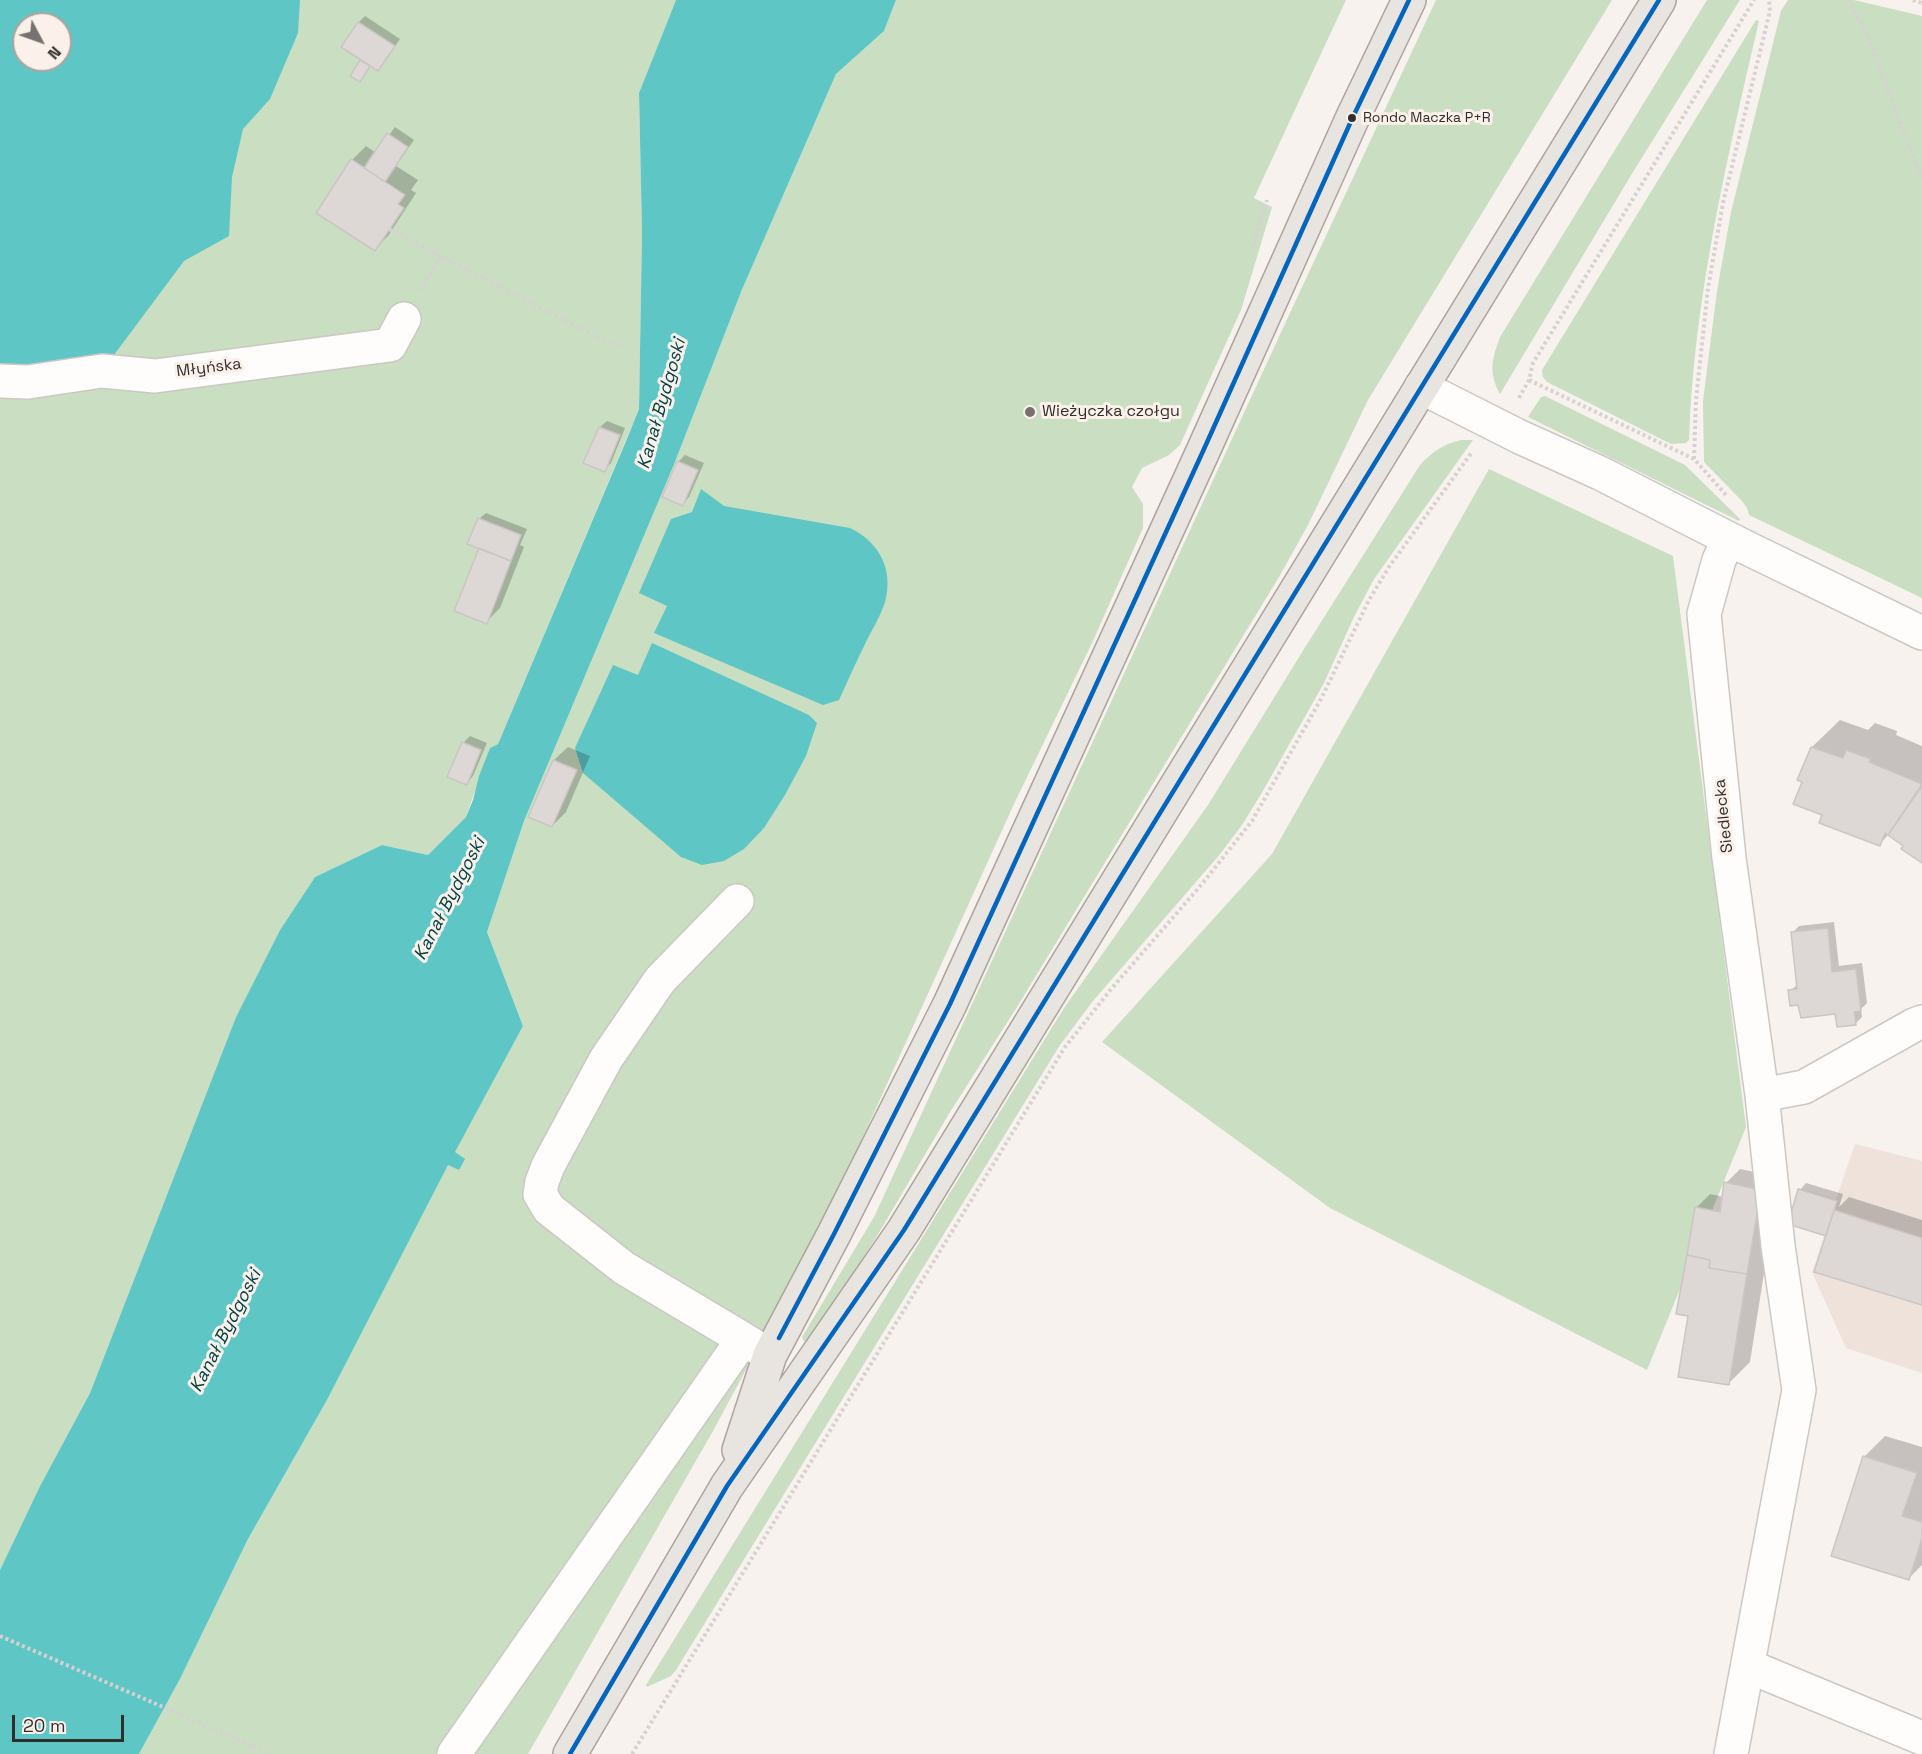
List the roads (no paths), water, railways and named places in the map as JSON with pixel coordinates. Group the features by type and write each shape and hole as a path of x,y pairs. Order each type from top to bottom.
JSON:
{"main road":[{"path":"728,1486 757,1347 834,1234 950,1004 1199,460 1352,118 1409,0"},
{"path":"570,1754 728,1486 904,1230 1659,0"}],"street":[{"name":"Młyńska","path":"0,381 28,382 102,371 155,376 390,345 404,320"},
{"path":"1421,387 1922,633"},
{"name":"Siedlecka","path":"1729,539 1719,560 1704,614 1729,858 1762,1095 1778,1246 1799,1390 1731,1754"},
{"path":"454,1754 757,1347 624,1268 549,1209 540,1194 548,1166 606,1059 660,980 737,902"},
{"path":"1762,1095 1804,1087 1922,1022"},
{"path":"1748,1666 1922,1738"}],"water":[{"path":"0,0 300,0 298,33 270,99 243,129 232,177 229,236 184,261 102,371 0,379"},
{"name":"Kanał Bydgoski","path":"676,0 896,0 884,31 836,74 741,292 675,462 524,821 487,932 523,1026 455,1152 465,1159 459,1170 448,1165 327,1400 248,1539 180,1679 139,1754 0,1754 0,1570 40,1486 90,1393 236,1017 280,930 315,877 382,845 428,855 466,817 490,748 498,744 639,409 642,232 639,93"},
{"path":"701,489 724,506 850,528 869,541 882,558 887,578 885,602 839,700 823,705 654,633 667,606 639,593 671,519 692,512"},
{"path":"652,643 809,715 817,723 806,756 764,828 744,849 724,861 702,865 681,857 583,773 575,748 613,665 638,675"}],"place":[{"name":"Rondo Maczka P+R","path":"1352,118"},
{"name":"Wieżyczka czołgu","path":"1030,412"}]}
